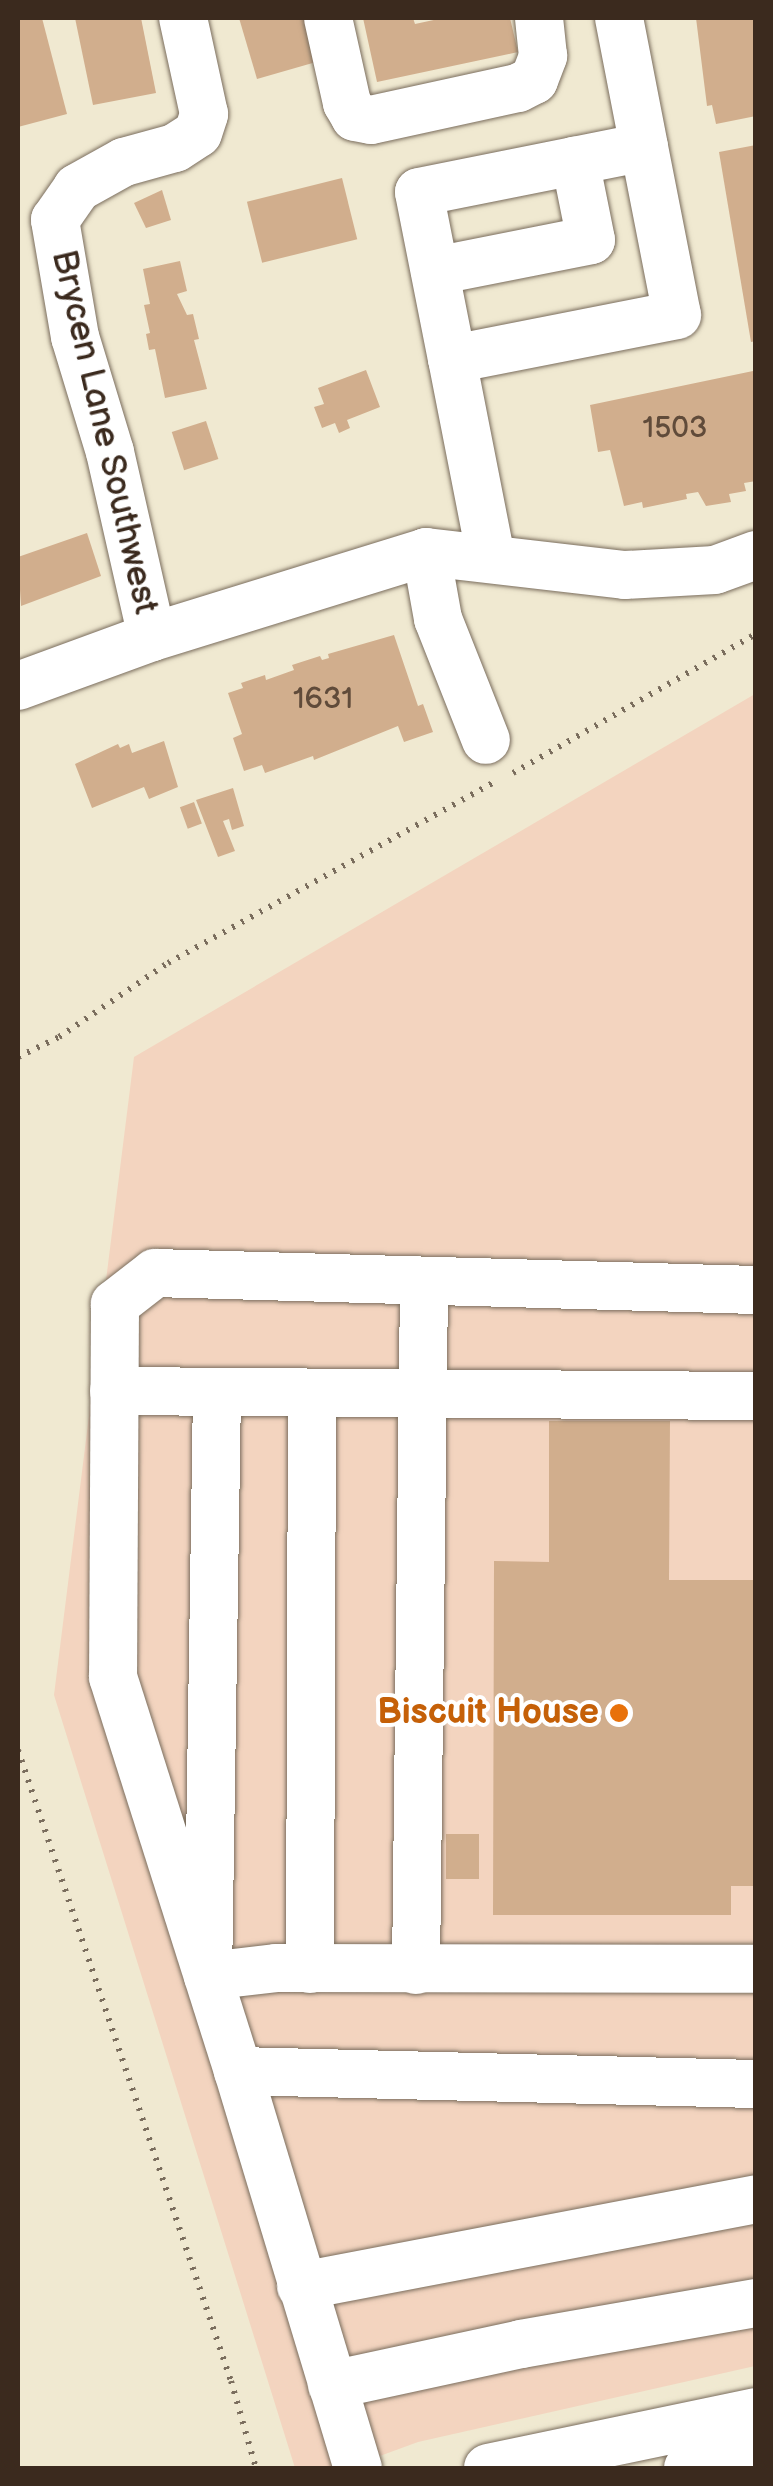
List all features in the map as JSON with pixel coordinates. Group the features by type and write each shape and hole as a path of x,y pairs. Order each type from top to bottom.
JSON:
{"street":[{"name":"Brycen Lane Southwest","path":"152,636 110,452 75,337 54,220 77,188 124,162 175,148 198,133 204,114 184,18"},
{"path":"328,18 346,104 355,118 370,120 518,88 534,80 543,56 539,18"},
{"path":"452,360 677,314 619,18"},
{"path":"491,558 419,192 644,147"},
{"path":"435,271 591,240 576,161"},
{"path":"426,552 438,618 486,740"},
{"path":"18,686 152,636 426,552 624,575 716,570 756,555"},
{"path":"358,2468 238,2072 112,1677 115,1304 155,1273 756,1290"},
{"path":"416,1970 424,1281"},
{"path":"114,1391 756,1396"},
{"path":"208,1976 217,1392"},
{"path":"310,1968 312,1393"},
{"path":"208,1976 310,1968 756,1969"},
{"path":"238,2072 756,2084"},
{"path":"301,2286 756,2199"},
{"path":"332,2385 521,2344 756,2303"},
{"path":"488,2468 756,2412"},
{"path":"688,2468 756,2456"}],"path":[{"path":"18,1057 59,1037 168,963 756,634"},
{"path":"18,1750 231,2381 256,2468"}],"shaded area":[{"path":"755,694 755,2366 418,2442 347,2468 295,2468 54,1695 134,1057"}],"building":[{"path":"18,18 42,18 67,114 18,127"},
{"path":"75,18 141,18 156,93 93,105"},
{"path":"239,18 310,18 323,60 257,79"},
{"path":"363,18 413,18 415,24 443,18 510,18 518,52 377,82"},
{"path":"696,18 756,18 756,116 716,124 712,105 707,106"},
{"path":"756,145 756,341 751,342 719,152"},
{"path":"342,178 357,239 262,263 247,202"},
{"path":"162,190 171,220 146,228 134,203"},
{"path":"180,261 187,291 177,294 187,315 193,314 199,339 194,340 207,389 165,398 155,349 149,350 146,334 150,333 144,305 150,304 143,269"},
{"path":"366,370 380,407 347,420 350,428 339,433 335,423 322,428 314,407 324,404 318,388"},
{"path":"753,371 756,481 744,483 746,491 729,494 731,502 706,506 698,492 686,494 687,499 643,508 642,502 624,506 610,450 598,452 590,405"},
{"path":"206,421 218,459 184,470 172,432"},
{"path":"87,533 101,576 21,606 18,557"},
{"path":"394,635 418,706 423,704 433,732 404,742 398,726 314,760 313,756 265,773 262,765 244,771 233,738 242,734 228,693 243,688 241,683 265,675 266,680 294,670 292,665 320,656 322,660 329,658 328,654"},
{"path":"164,741 178,787 149,799 144,787 92,808 75,764 118,744 120,748 129,744 132,753"},
{"path":"233,788 244,826 232,830 229,819 223,821 235,851 218,857 196,800"},
{"path":"194,802 202,824 188,829 180,807"},
{"path":"549,1421 670,1421 669,1580 756,1580 756,1886 731,1886 731,1915 493,1915 494,1561 549,1562"},
{"path":"446,1834 479,1834 479,1879 446,1879"}],"place":[{"name":"Biscuit House","path":"619,1713"}]}
